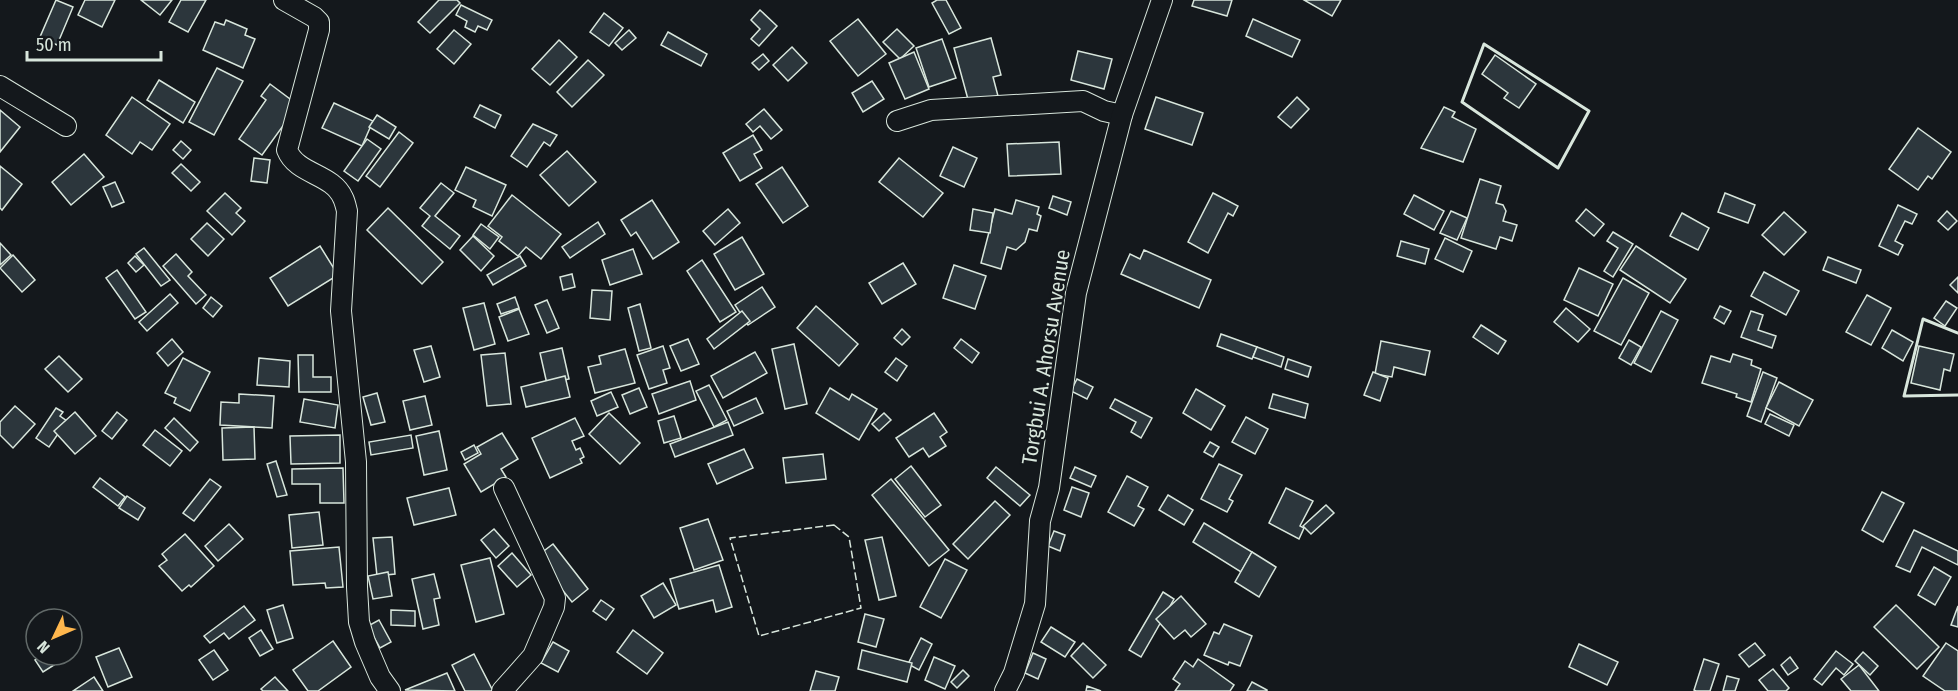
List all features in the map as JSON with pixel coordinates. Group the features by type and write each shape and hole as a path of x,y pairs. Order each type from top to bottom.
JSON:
{"street":[{"path":"284,0 314,16 319,22 319,30 287,150 297,164 334,186 343,196 347,212 340,311 356,462 359,622 380,677 390,691"},
{"name":"Torgbui A. Ahorsu Avenue","path":"1005,691 1014,673 1035,604 1040,521 1048,488 1076,293 1122,115 1162,0"},
{"path":"0,86 66,126"},
{"path":"897,121 931,111 1083,101 1104,111 1122,115"},
{"path":"502,691 533,656 555,607 555,598 504,488"}],"building":[{"path":"56,0 73,7 57,45 40,37"},
{"path":"85,0 115,0 102,27 78,15"},
{"path":"141,0 172,0 160,15"},
{"path":"181,0 206,0 188,32 169,22"},
{"path":"439,0 457,0 460,3 430,33 418,22"},
{"path":"937,0 946,0 961,28 949,34 932,3"},
{"path":"1194,0 1232,0 1227,16 1192,6"},
{"path":"1304,0 1341,0 1332,16"},
{"path":"461,5 492,20 487,30 478,26 475,32 465,27 467,21 456,15"},
{"path":"760,10 777,26 759,46 751,39 760,29 751,20"},
{"path":"604,13 623,28 609,46 590,32"},
{"path":"858,19 886,54 858,76 830,41"},
{"path":"1253,19 1300,40 1292,57 1246,36"},
{"path":"226,20 247,29 245,35 255,39 243,68 203,50 215,22 224,25"},
{"path":"897,29 914,46 900,59 883,42"},
{"path":"454,30 471,44 454,64 437,49"},
{"path":"629,30 636,38 622,50 615,43"},
{"path":"668,32 707,54 701,66 661,45"},
{"path":"991,38 1001,75 993,77 998,96 969,103 954,48"},
{"path":"942,39 956,78 929,87 916,48"},
{"path":"559,40 577,57 550,85 532,69"},
{"path":"792,47 807,63 788,81 773,65"},
{"path":"1078,51 1112,59 1104,89 1071,80"},
{"path":"914,52 929,89 905,99 889,63"},
{"path":"763,54 769,61 759,70 752,63"},
{"path":"1495,55 1536,84 1519,108 1504,98 1508,93 1482,74"},
{"path":"588,60 604,75 572,107 557,92"},
{"path":"217,68 243,81 214,135 189,122"},
{"path":"159,80 195,102 183,123 147,100"},
{"path":"872,81 884,99 863,112 852,93"},
{"path":"270,84 298,105 262,155 239,139 266,100 261,96"},
{"path":"132,97 170,124 152,150 140,142 132,154 106,135"},
{"path":"1156,97 1203,113 1192,145 1145,129"},
{"path":"1297,97 1309,109 1291,128 1278,117"},
{"path":"334,103 373,121 362,146 322,128"},
{"path":"480,105 501,115 495,128 474,117"},
{"path":"1444,107 1455,112 1452,117 1476,129 1463,162 1421,148"},
{"path":"764,109 782,130 771,139 760,126 753,132 746,124"},
{"path":"0,110 20,127 0,152"},
{"path":"377,115 396,127 389,139 369,127"},
{"path":"533,124 557,135 550,146 544,142 527,167 511,156"},
{"path":"1918,128 1951,152 1932,179 1928,176 1918,190 1889,169"},
{"path":"399,132 413,143 380,187 366,176"},
{"path":"753,135 762,150 754,154 762,168 740,181 723,153"},
{"path":"367,139 381,149 358,181 344,171"},
{"path":"181,141 191,150 183,159 173,150"},
{"path":"1059,142 1061,174 1009,176 1007,144"},
{"path":"953,147 977,158 964,187 940,176"},
{"path":"567,151 596,182 569,206 540,175"},
{"path":"84,154 104,177 71,205 52,182"},
{"path":"254,158 270,160 267,183 251,181"},
{"path":"899,158 943,193 923,217 879,182"},
{"path":"181,164 200,182 191,191 172,173"},
{"path":"0,166 22,184 2,210 0,208"},
{"path":"466,167 506,185 492,216 473,207 476,200 455,190"},
{"path":"782,167 808,206 783,223 756,184"},
{"path":"1480,179 1501,186 1496,203 1503,205 1506,211 1503,221 1517,225 1512,241 1500,237 1496,249 1461,238"},
{"path":"115,182 124,202 112,207 103,187"},
{"path":"441,183 454,193 435,216 460,236 450,249 422,226 430,216 420,208"},
{"path":"225,193 241,208 236,213 245,221 232,235 207,211"},
{"path":"1213,193 1238,206 1233,216 1228,213 1208,253 1188,242"},
{"path":"1725,193 1755,205 1748,223 1718,212"},
{"path":"512,195 561,234 541,259 526,247 518,256 499,241 502,237 488,226"},
{"path":"1414,195 1444,211 1434,230 1404,214"},
{"path":"1053,196 1071,202 1067,215 1049,208"},
{"path":"652,200 679,242 653,259 636,232 631,236 621,220"},
{"path":"1016,200 1039,207 1037,214 1041,216 1037,231 1029,229 1025,242 1016,250 1007,247 1001,269 981,263 995,209 1012,214"},
{"path":"1898,205 1917,214 1912,224 1905,221 1895,241 1903,245 1898,255 1879,246"},
{"path":"388,208 443,262 422,284 367,230"},
{"path":"728,209 740,223 715,245 703,231"},
{"path":"973,209 993,213 990,233 970,230"},
{"path":"1586,209 1604,224 1594,236 1576,221"},
{"path":"1451,211 1467,218 1457,240 1440,233"},
{"path":"1947,211 1957,221 1948,230 1938,221"},
{"path":"1784,212 1806,232 1784,255 1762,235"},
{"path":"1682,213 1709,228 1698,250 1670,236"},
{"path":"598,222 605,234 570,258 562,247"},
{"path":"207,223 224,239 208,256 191,239"},
{"path":"481,224 499,237 490,249 473,235"},
{"path":"1613,232 1633,244 1613,277 1604,271 1618,248 1607,241"},
{"path":"473,236 494,256 481,271 460,250"},
{"path":"742,237 764,274 735,290 714,254"},
{"path":"1445,238 1472,251 1463,272 1435,259"},
{"path":"1401,241 1429,249 1425,264 1397,256"},
{"path":"0,243 11,255 0,265"},
{"path":"320,246 338,275 288,306 270,278"},
{"path":"1636,246 1686,279 1670,303 1620,270"},
{"path":"144,248 170,280 161,286 136,254"},
{"path":"633,249 642,274 610,285 602,260"},
{"path":"1144,250 1211,280 1199,308 1121,274 1130,254 1140,259"},
{"path":"176,254 192,272 188,276 206,295 196,304 163,266"},
{"path":"13,255 35,280 22,292 0,268"},
{"path":"135,256 144,265 136,272 128,263"},
{"path":"520,256 526,266 493,285 487,275"},
{"path":"1828,257 1861,270 1856,283 1823,270"},
{"path":"702,260 736,312 720,322 687,271"},
{"path":"903,263 916,284 882,304 869,283"},
{"path":"954,265 986,276 975,309 943,298"},
{"path":"1579,268 1613,284 1598,316 1564,300"},
{"path":"117,270 146,312 135,319 106,278"},
{"path":"1764,272 1799,291 1786,315 1751,296"},
{"path":"572,274 575,287 563,290 560,277"},
{"path":"1958,277 1958,293 1950,285"},
{"path":"1623,278 1649,293 1621,345 1594,331"},
{"path":"762,287 775,307 748,325 735,305"},
{"path":"592,290 612,291 610,320 590,318"},
{"path":"170,294 178,303 147,331 139,322"},
{"path":"1867,295 1891,308 1871,345 1846,332"},
{"path":"211,297 222,306 213,317 203,308"},
{"path":"515,297 519,308 501,314 497,304"},
{"path":"547,300 559,328 547,333 535,305"},
{"path":"1946,301 1957,308 1945,326 1934,318"},
{"path":"484,303 495,344 474,350 463,308"},
{"path":"640,304 651,348 639,351 628,308"},
{"path":"816,306 858,344 839,366 797,328"},
{"path":"1720,306 1731,311 1724,324 1714,318"},
{"path":"1566,308 1590,329 1578,342 1554,322"},
{"path":"519,309 529,334 508,341 499,317"},
{"path":"742,311 750,321 714,349 707,339"},
{"path":"1661,311 1678,320 1651,372 1634,363"},
{"path":"1751,311 1763,315 1758,330 1776,336 1772,348 1741,337"},
{"path":"1481,325 1506,341 1498,354 1473,337"},
{"path":"902,329 910,337 902,345 894,338"},
{"path":"1892,330 1913,342 1903,361 1882,348"},
{"path":"1221,334 1257,347 1252,359 1217,346"},
{"path":"172,339 183,352 168,366 157,353"},
{"path":"688,339 699,364 681,371 670,346"},
{"path":"961,339 979,353 972,363 954,348"},
{"path":"1629,340 1641,347 1631,365 1619,358"},
{"path":"1381,341 1430,351 1425,375 1394,367 1392,377 1375,374"},
{"path":"794,344 807,404 785,409 772,349"},
{"path":"431,346 440,377 424,382 414,350"},
{"path":"663,346 670,368 663,370 667,383 649,389 637,355"},
{"path":"1919,346 1954,354 1950,371 1944,369 1940,390 1911,383"},
{"path":"1257,347 1284,357 1281,367 1253,357"},
{"path":"562,348 569,379 547,384 540,353"},
{"path":"625,349 635,383 595,393 588,367 601,364 599,356"},
{"path":"755,352 767,373 723,398 711,376"},
{"path":"505,353 511,404 487,406 481,355"},
{"path":"1733,354 1752,360 1751,365 1761,369 1751,402 1736,397 1737,394 1702,383 1711,356 1730,362"},
{"path":"298,355 313,355 313,377 331,377 331,392 299,392"},
{"path":"59,356 82,379 68,392 45,369"},
{"path":"183,358 210,372 190,411 174,403 176,398 165,393"},
{"path":"259,358 290,361 289,387 257,385"},
{"path":"896,358 907,366 897,381 885,372"},
{"path":"1288,359 1311,367 1308,377 1285,369"},
{"path":"1373,372 1388,378 1380,401 1364,395"},
{"path":"1763,372 1777,378 1761,422 1747,416"},
{"path":"565,376 570,397 526,407 521,387"},
{"path":"1077,379 1093,387 1087,399 1071,391"},
{"path":"690,381 696,400 659,414 652,394"},
{"path":"1779,382 1813,400 1799,426 1766,408"},
{"path":"709,385 727,420 714,427 696,391"},
{"path":"639,388 647,407 630,414 622,395"},
{"path":"830,388 849,400 852,394 877,409 859,440 816,413"},
{"path":"1196,389 1225,406 1211,430 1183,413"},
{"path":"611,392 618,407 597,416 591,401"},
{"path":"377,393 385,422 371,425 363,397"},
{"path":"239,394 274,396 272,428 220,425 221,402 239,403"},
{"path":"1273,394 1308,404 1305,418 1269,408"},
{"path":"425,396 432,425 410,430 403,401"},
{"path":"756,398 763,413 734,426 727,411"},
{"path":"304,399 338,405 335,428 300,422"},
{"path":"1115,399 1152,418 1141,438 1131,432 1136,422 1110,408"},
{"path":"15,406 35,424 13,448 0,435 0,422"},
{"path":"56,408 63,412 60,416 67,421 49,447 36,438"},
{"path":"75,412 96,436 75,454 54,431"},
{"path":"117,412 127,420 112,439 102,431"},
{"path":"609,413 640,443 620,464 589,434"},
{"path":"884,413 891,420 879,431 872,424"},
{"path":"934,413 947,432 940,437 946,446 929,457 923,448 909,457 896,438"},
{"path":"1770,414 1794,425 1789,436 1765,424"},
{"path":"674,416 681,438 664,443 658,421"},
{"path":"1246,417 1268,429 1255,454 1232,442"},
{"path":"174,418 198,442 190,451 165,428"},
{"path":"575,418 584,436 572,441 576,450 580,448 584,457 580,459 582,463 550,478 532,438"},
{"path":"728,422 733,435 675,457 670,444"},
{"path":"254,427 255,459 223,460 222,428"},
{"path":"155,430 182,451 170,466 143,445"},
{"path":"439,431 447,470 424,475 416,436"},
{"path":"502,433 518,459 501,469 506,477 481,492 464,464 481,454 477,447"},
{"path":"340,435 340,463 291,464 290,436"},
{"path":"411,435 413,448 371,455 369,442"},
{"path":"1210,442 1219,447 1213,457 1204,452"},
{"path":"474,445 478,453 465,460 461,452"},
{"path":"744,449 753,468 717,484 708,464"},
{"path":"823,454 826,479 786,483 783,458"},
{"path":"276,461 287,495 277,497 267,464"},
{"path":"1219,464 1242,475 1229,499 1233,501 1227,512 1201,499"},
{"path":"911,466 941,505 925,517 895,479"},
{"path":"996,467 1030,495 1020,506 987,478"},
{"path":"1075,467 1096,476 1091,487 1070,478"},
{"path":"343,468 344,503 320,503 320,484 292,484 292,469"},
{"path":"1127,476 1148,487 1138,506 1144,509 1134,526 1108,512"},
{"path":"100,478 125,497 118,506 93,487"},
{"path":"210,479 221,487 194,521 183,513"},
{"path":"891,479 949,550 929,566 872,495"},
{"path":"1072,487 1089,493 1081,517 1064,510"},
{"path":"449,488 456,515 414,525 407,498"},
{"path":"1286,488 1313,501 1300,526 1304,528 1299,539 1269,523"},
{"path":"1882,492 1904,503 1883,542 1862,530"},
{"path":"1168,495 1193,510 1184,525 1159,510"},
{"path":"127,496 145,508 138,520 119,508"},
{"path":"995,501 1010,515 968,559 953,544"},
{"path":"1326,505 1334,513 1311,534 1303,526"},
{"path":"319,512 323,545 292,548 289,515"},
{"path":"708,519 723,560 694,570 680,528"},
{"path":"1204,523 1252,552 1241,572 1193,542"},
{"path":"229,524 243,539 218,561 205,546"},
{"path":"494,529 509,546 496,558 481,540"},
{"path":"1914,530 1958,551 1958,565 1922,547 1910,572 1896,566"},
{"path":"1054,531 1065,535 1060,551 1048,546"},
{"path":"185,534 214,566 191,587 189,585 182,591 159,566 167,560 162,554"},
{"path":"392,537 395,574 377,576 373,538"},
{"path":"882,537 896,596 879,600 865,540"},
{"path":"553,544 588,589 572,602 536,557"},
{"path":"339,547 343,587 326,588 325,583 293,585 290,551"},
{"path":"1252,552 1276,567 1259,597 1235,582"},
{"path":"512,553 531,575 517,587 498,566"},
{"path":"490,558 504,614 476,622 461,565"},
{"path":"945,559 967,570 941,618 920,607"},
{"path":"719,565 732,607 716,612 713,600 679,609 670,579"},
{"path":"1934,567 1951,577 1935,605 1918,595"},
{"path":"388,572 392,596 373,599 368,576"},
{"path":"434,574 440,598 434,599 439,625 423,629 412,579"},
{"path":"663,583 676,605 654,618 641,596"},
{"path":"1163,592 1174,599 1141,657 1129,650"},
{"path":"1181,596 1206,624 1191,637 1185,630 1174,639 1156,619"},
{"path":"601,600 614,609 606,620 593,611"},
{"path":"283,605 293,638 277,643 267,610"},
{"path":"1896,605 1939,647 1917,669 1874,627"},
{"path":"244,606 255,620 229,639 224,633 210,643 204,636"},
{"path":"1958,606 1958,627 1951,625"},
{"path":"391,610 415,611 415,626 391,625"},
{"path":"865,614 884,619 876,647 858,642"},
{"path":"379,620 391,642 380,648 368,626"},
{"path":"1224,624 1252,636 1240,666 1229,662 1228,665 1204,655 1214,632 1219,634"},
{"path":"1051,627 1075,642 1065,657 1041,642"},
{"path":"261,630 273,649 260,656 249,638"},
{"path":"633,630 663,653 647,674 617,652"},
{"path":"921,638 932,644 919,670 908,664"},
{"path":"333,641 351,667 318,691 308,691 293,670"},
{"path":"553,642 569,651 558,672 541,663"},
{"path":"1083,643 1106,665 1093,678 1071,656"},
{"path":"1755,643 1765,655 1749,667 1739,655"},
{"path":"1946,643 1958,651 1958,691 1945,691 1923,676"},
{"path":"1579,644 1618,662 1607,685 1569,667"},
{"path":"119,648 132,677 108,687 96,657"},
{"path":"214,650 228,670 213,680 199,660"},
{"path":"862,650 912,663 907,682 858,669"},
{"path":"1836,651 1853,664 1844,675 1836,668 1822,685 1814,679"},
{"path":"1863,652 1878,666 1870,675 1855,661"},
{"path":"1033,653 1046,659 1038,679 1025,673"},
{"path":"474,654 493,691 465,691 452,665"},
{"path":"934,657 955,666 945,689 925,680"},
{"path":"1790,657 1798,668 1788,675 1781,665"},
{"path":"1198,659 1234,685 1230,691 1175,691 1180,684 1173,679 1185,661 1193,667"},
{"path":"1704,659 1719,664 1710,691 1696,691 1694,690"},
{"path":"1859,665 1879,691 1851,691 1841,679"},
{"path":"40,667 51,667 43,672"},
{"path":"1773,669 1789,688 1786,691 1768,691 1759,680"},
{"path":"963,670 969,676 957,688 951,682"},
{"path":"816,671 839,677 835,691 810,691"},
{"path":"447,673 455,691 405,690"},
{"path":"1727,676 1739,679 1735,691 1723,691"},
{"path":"94,677 103,691 73,691"},
{"path":"275,677 288,691 263,691 261,689"},
{"path":"1252,682 1267,690 1267,691 1247,691"},
{"path":"1087,686 1101,691 1086,691"}],"fence":[{"path":"834,525 849,537 861,608 759,636 730,538 834,525"}],"wall":[{"path":"1484,44 1589,111 1558,168 1462,102 1484,44"},
{"path":"1958,333 1923,319 1904,396 1958,395"}]}
